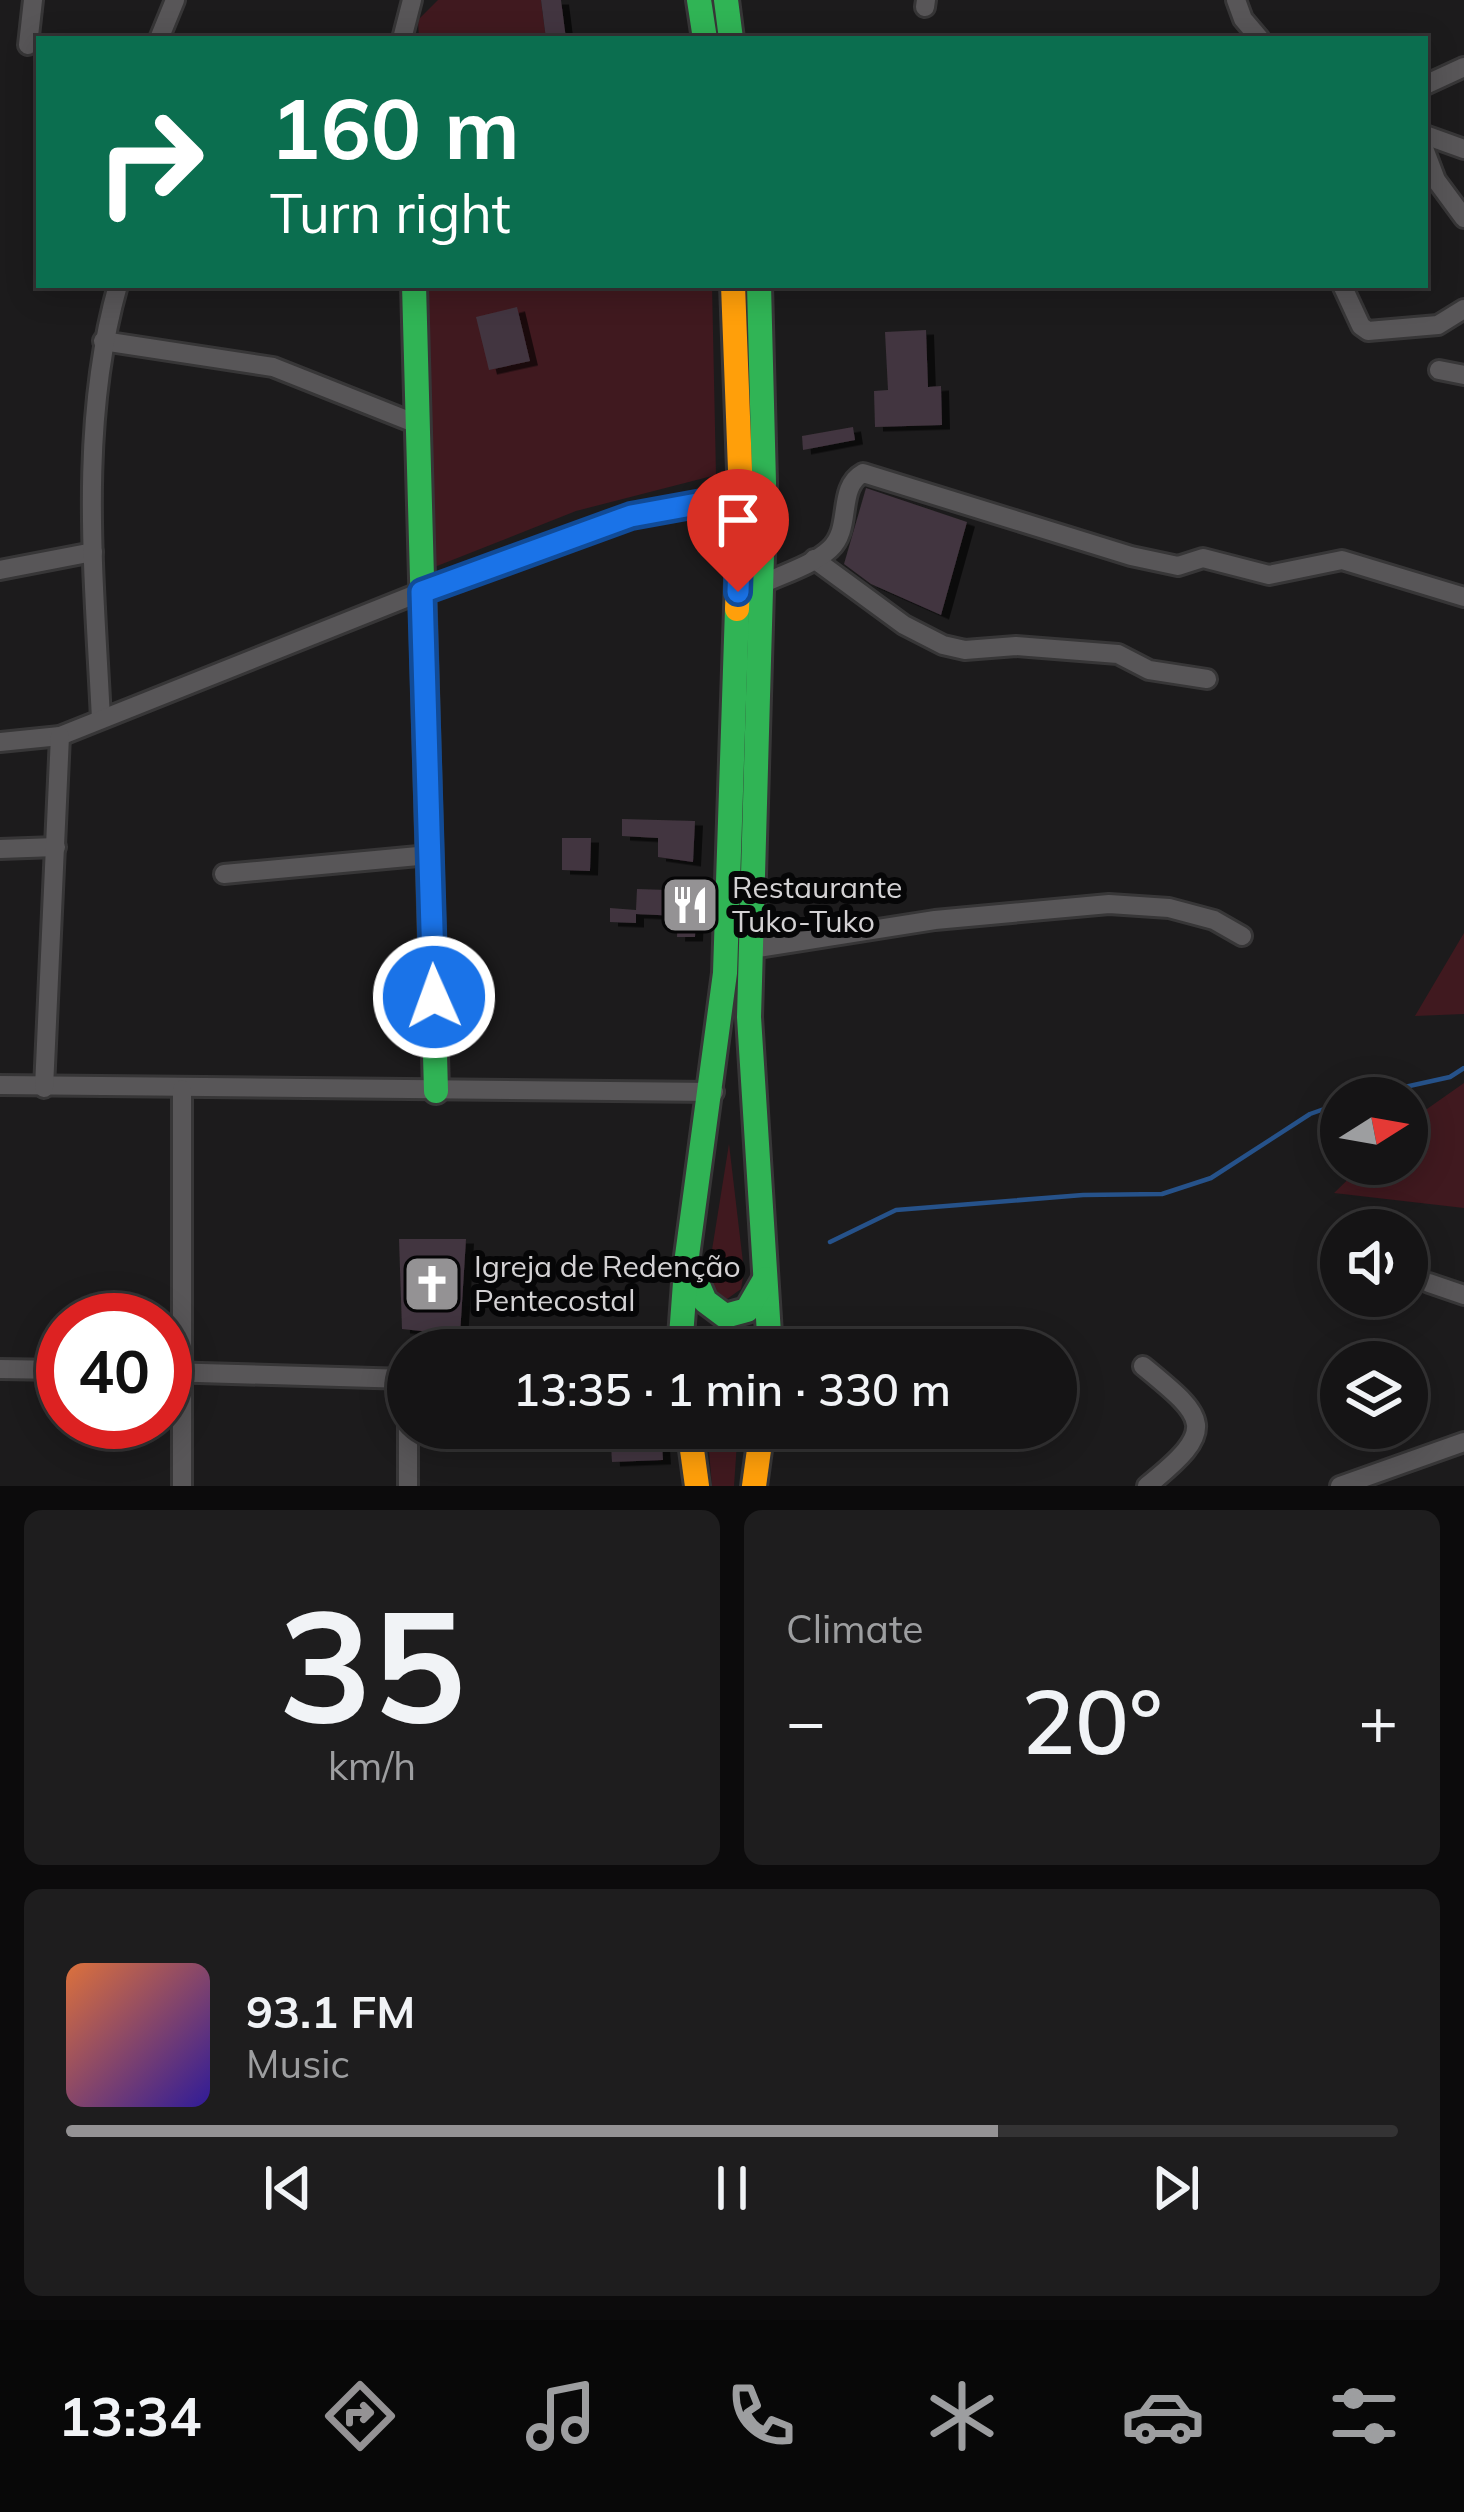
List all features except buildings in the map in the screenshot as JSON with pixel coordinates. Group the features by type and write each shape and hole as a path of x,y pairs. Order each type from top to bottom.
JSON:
{"main road":[{"path":"699,0 705,36"},
{"path":"725,0 731,36"},
{"path":"414,288 436,1091"},
{"path":"682,1329 714,1092 728,909 741,496 733,288"},
{"path":"759,288 765,395 752,1086 769,1329"},
{"path":"688,1259 696,1292 705,1305 726,1316 748,1312 759,1300 768,1272"},
{"path":"691,1449 697,1486"},
{"path":"754,1486 759,1449"}],"street":[{"path":"28,45 32,0"},
{"path":"160,36 175,0"},
{"path":"402,36 412,0"},
{"path":"1236,0 1243,19 1257,36"},
{"path":"1428,84 1464,67"},
{"path":"1428,136 1464,149"},
{"path":"1428,159 1436,179 1464,218"},
{"path":"101,719 91,499 103,341 117,288"},
{"path":"1343,288 1356,318 1368,331 1438,325 1464,309"},
{"path":"103,341 273,367 417,424"},
{"path":"1439,370 1464,375"},
{"path":"762,584 830,550 837,540 849,489 863,473 1131,556 1178,566 1203,558 1270,575 1342,560 1464,597"},
{"path":"0,742 61,736 422,592 631,516 741,496"},
{"path":"0,570 93,552"},
{"path":"814,559 904,625 943,645 965,650 1016,646 1118,654 1149,670 1207,679"},
{"path":"44,1088 61,736"},
{"path":"0,849 56,847"},
{"path":"224,874 429,855"},
{"path":"751,949 935,920 1109,904 1169,908 1214,920 1242,937"},
{"path":"0,1085 714,1092"},
{"path":"175,1293 182,1089"},
{"path":"1429,1283 1464,1295"},
{"path":"1143,1366 1191,1406 1196,1422 1192,1444 1148,1486"},
{"path":"0,1369 36,1370"},
{"path":"192,1374 387,1378"},
{"path":"1340,1486 1376,1480 1464,1442"},
{"path":"179,1449 182,1486"},
{"path":"408,1449 408,1486"}],"shaded area":[{"path":"438,0 541,0 546,36 419,36 418,20"},
{"path":"426,288 712,288 716,475 576,511 432,568"},
{"path":"1464,933 1464,1014 1415,1016"},
{"path":"1464,1083 1464,1208 1334,1193 1342,1185 1428,1185 1428,1108"},
{"path":"729,1144 744,1271 741,1289 727,1299 714,1291 708,1275"},
{"path":"709,1449 737,1449 734,1486 712,1486"}],"waterway":[{"path":"1428,1082 1464,1068"},
{"path":"830,1242 896,1210 1083,1195 1162,1194 1211,1178 1320,1110"}],"traffic: fast":[{"path":"699,0 705,36"},
{"path":"726,0 731,36"},
{"path":"414,288 436,1091"},
{"path":"759,288 764,483 749,1017 769,1329"},
{"path":"682,1329 725,973 737,609"},
{"path":"691,1269 705,1301 725,1316 747,1310 765,1279"}],"traffic: slow":[{"path":"733,288 741,496 737,609"},
{"path":"692,1449 697,1486"},
{"path":"754,1486 759,1449"}],"place":[{"name":"Restaurante Tuko-Tuko","path":"690,905"},
{"name":"Igreja de Redenção Pentecostal","path":"432,1284"}],"route":[{"path":"434,997 422,592 631,516 741,496 738,592"}]}
